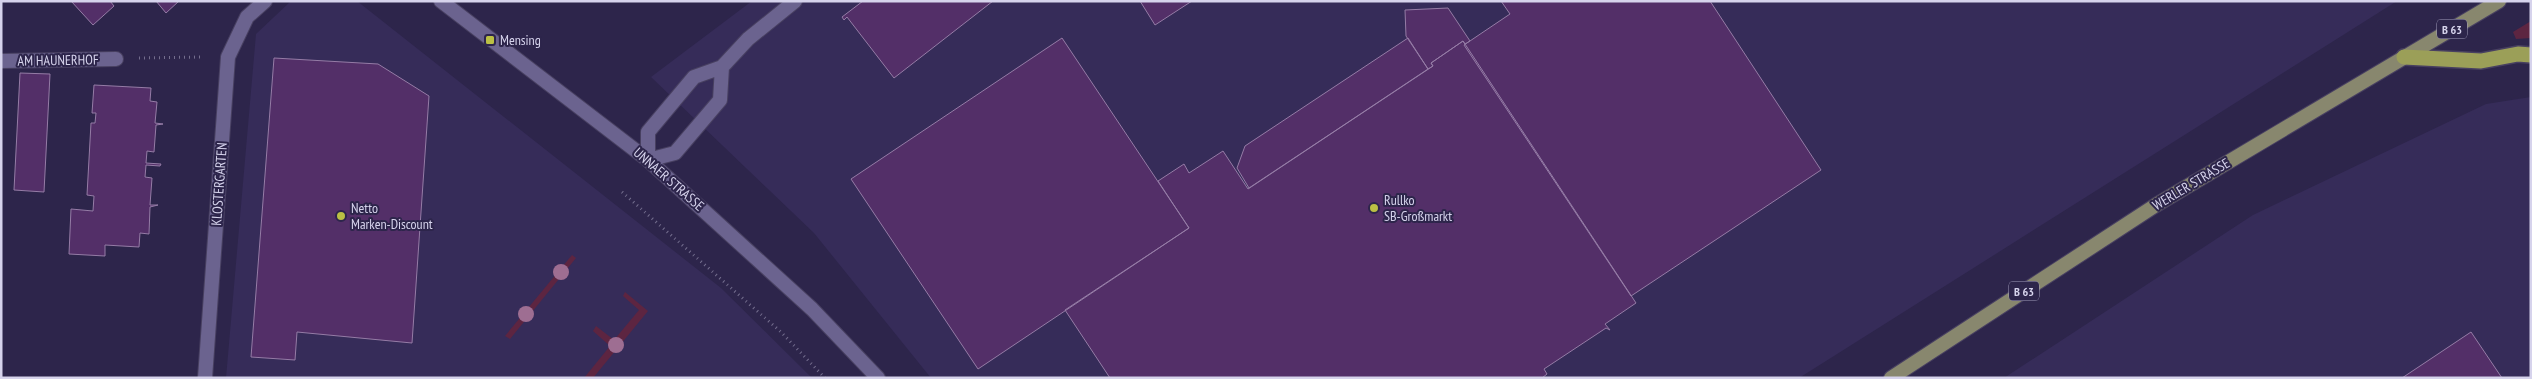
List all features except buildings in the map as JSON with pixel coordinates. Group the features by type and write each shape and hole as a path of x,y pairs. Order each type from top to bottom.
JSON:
{"highway":[{"path":"2404,57 2481,61 2518,54 2531,55"}],"main road":[{"name":"WERLER STRASSE","path":"1891,378 2156,205 2499,1"}],"street":[{"name":"KLOSTERGARTEN","path":"205,378 228,57 248,17 265,1"},
{"name":"UNNAER STRASSE","path":"442,1 648,160 798,296 878,378"},
{"path":"722,67 720,100 675,153 648,160 648,132 694,77 722,67 748,40 794,1"},
{"name":"AM HAUNERHOF","path":"1,60 116,59"}],"path":[{"path":"116,59 228,57"},
{"path":"622,192 768,320 826,378"}],"shaded area":[{"path":"291,1 357,1 721,288 812,378 226,378 256,34"},
{"path":"752,1 2397,1 1799,378 931,378 814,233 651,77"},
{"path":"2531,21 2531,38 2516,39 2513,32"},
{"path":"2531,97 2531,378 2004,378 2253,215 2486,104"},
{"path":"572,255 576,258 510,339 505,336"},
{"path":"625,292 648,311 593,378 584,378 610,346 593,331 596,326 614,340 639,310 623,296"}],"place":[{"name":"Mensing","path":"490,40"},
{"name":"Rullko SB-Großmarkt","path":"1374,208"},
{"name":"Netto Marken-Discount","path":"341,216"}]}
